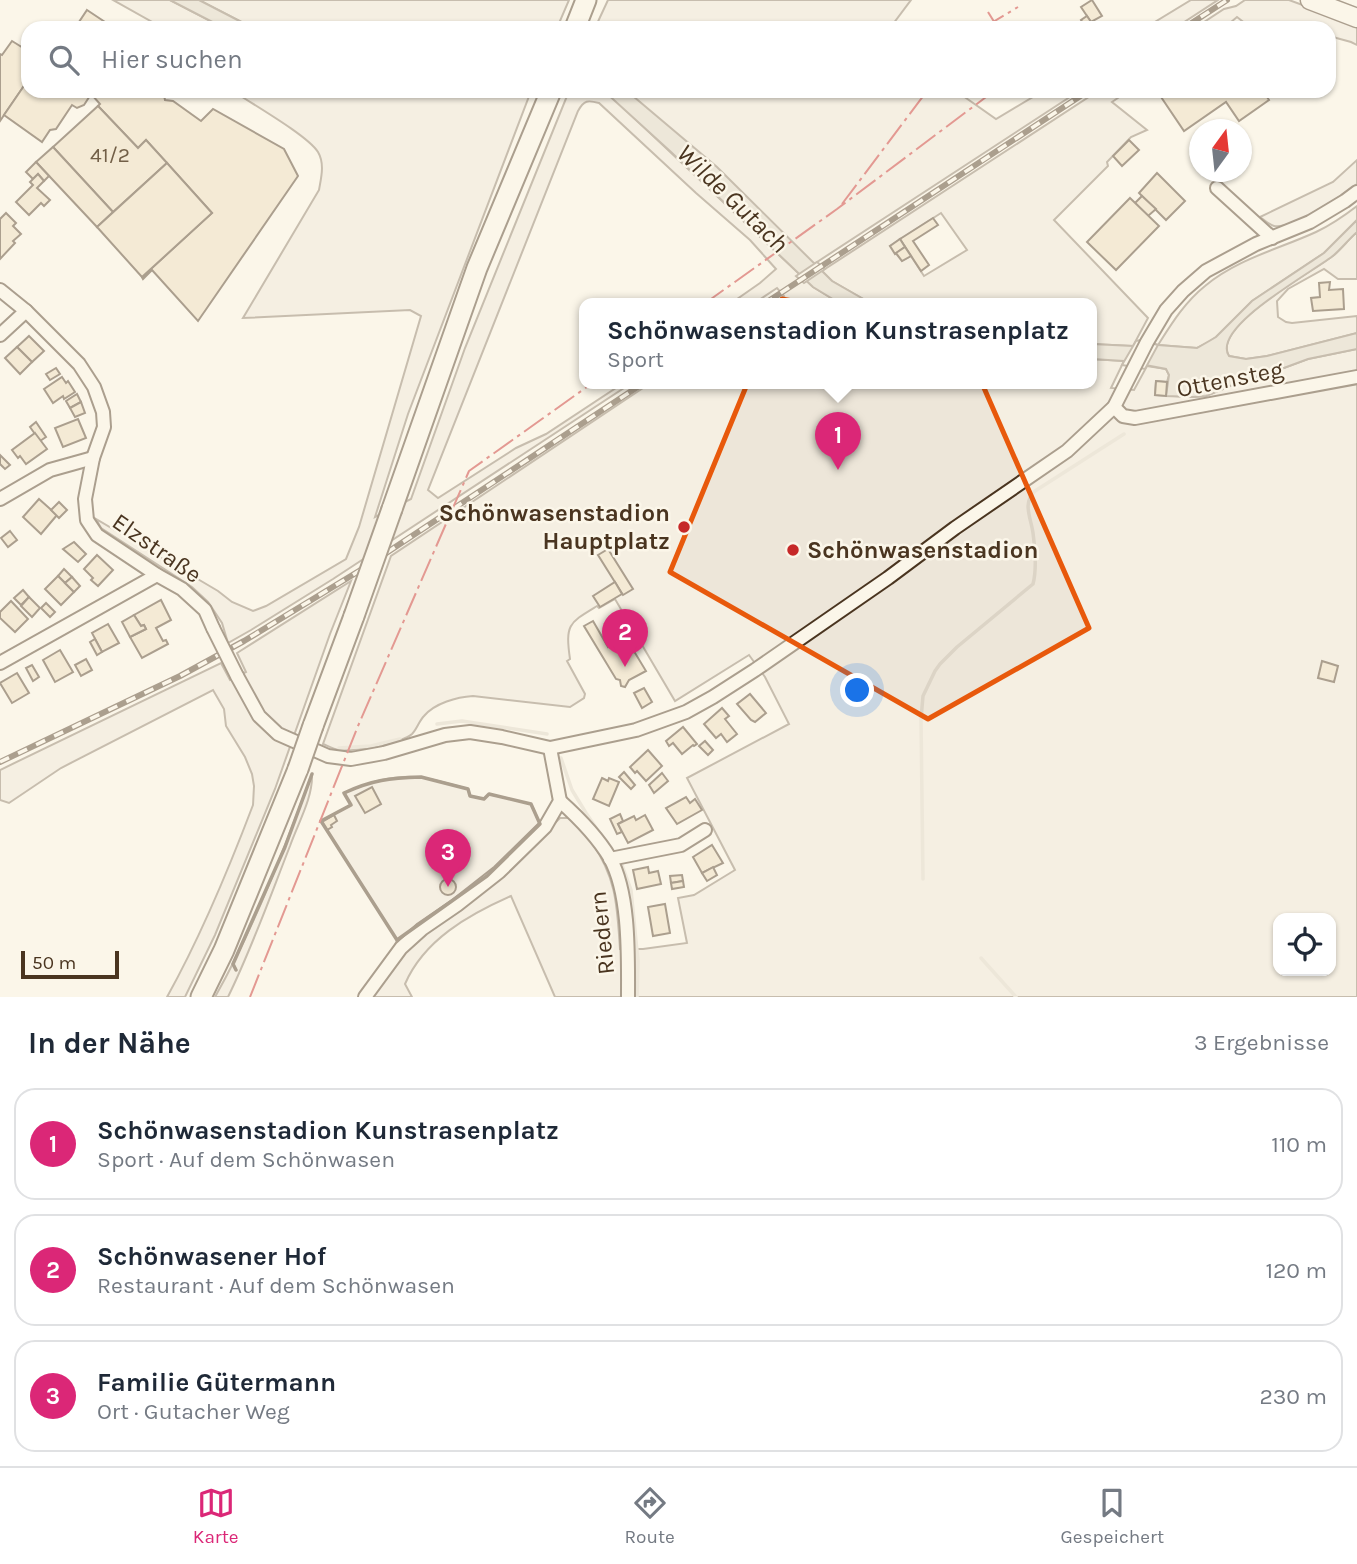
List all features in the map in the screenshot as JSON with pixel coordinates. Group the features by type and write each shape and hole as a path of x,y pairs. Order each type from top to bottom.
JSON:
{"highway":[{"path":"578,21 587,2"},
{"path":"201,997 224,950 298,769 477,268 548,98"}],"main road":[{"path":"1310,0 1357,18"}],"street":[{"path":"1217,188 1272,238"},
{"path":"365,997 401,948 422,929 499,872 545,827 560,801 550,748 636,730 686,712 713,697 825,621 1067,451 1114,407 1166,310 1196,279 1214,265 1310,222 1357,192"},
{"name":"Elzstraße","path":"0,290 26,311 79,364 94,387 103,412 103,427 93,458 85,499 87,520 97,535 182,589 205,610 259,716 278,734 328,756 351,759 384,753 445,735 470,733 550,748"},
{"path":"0,335 26,311"},
{"name":"Ottensteg","path":"1114,407 1124,416 1135,418 1357,377"},
{"path":"0,499 50,470 93,458"},
{"path":"0,663 157,575"},
{"name":"Riedern","path":"560,801 582,821 610,859 622,888 628,997"},
{"path":"610,859 681,845 705,830"}],"highlighted area":[{"path":"782,299 960,333 1089,628 928,719 670,572"}],"shaded area":[{"path":"113,0 170,0 210,21 150,21"},
{"path":"199,0 569,0 560,21 240,21"},
{"path":"608,0 911,0 895,21 598,21"},
{"path":"1191,0 1218,0 1186,21 1156,21"},
{"path":"1245,0 1289,0 1357,25 1357,45 1336,38 1336,21 1242,21 1237,17 1232,21 1206,21 1224,9"},
{"path":"244,98 528,98 408,414 375,517 411,499 465,348 566,98 613,98 813,287 831,298 781,298 784,296 777,288 762,298 739,298 776,269 750,240 599,103 584,103 578,111 428,490 438,498 516,448 546,434 614,389 622,389 333,579 228,643 222,623 208,602 192,587 101,528 96,519 232,602 253,611 346,559 359,527 421,316 410,310 243,318 319,190 322,166 318,152 303,137"},
{"path":"635,98 966,98 996,119 1031,98 1068,98 814,264"},
{"path":"1087,98 1118,98 1112,102 1147,130 1131,137 1107,162 1108,166 1054,220 1148,318 1133,346 1097,344 1097,298 862,298 832,281 822,271","holes":["941,213 967,250 924,276 911,256 902,261 890,246"]},
{"path":"1357,160 1357,184 1317,211 1282,226 1272,225 1260,217 1333,182"},
{"path":"1357,206 1357,220 1324,253 1252,301 1209,342 1197,348 1158,345 1185,306 1217,277 1244,262 1322,229"},
{"path":"1357,232 1357,279 1338,279 1324,269 1288,289 1277,301 1278,317 1286,322 1357,316 1357,333 1267,356 1246,359 1229,356 1227,344 1249,315 1334,255"},
{"path":"1357,349 1357,997 555,997 511,896 449,931 424,954 405,984 412,997 359,997 386,963 397,940 321,821 351,805 344,793 381,780 419,777 468,789 470,796 484,799 489,794 531,804 540,824 553,825 560,818 570,818 592,843 611,881 620,949 687,943 678,898 694,895 735,870 687,778 789,724 765,677 749,655 675,701 615,599 599,608 597,606 571,626 568,638 570,659 567,661 585,694 584,698 570,707 473,696 447,702 429,711 412,734 398,741 354,750 339,750 323,744 391,556 642,389 1097,389 1097,359 1124,361 1111,388 1134,390 1147,366 1166,369 1169,375 1167,382 1156,381 1155,395 1206,396 1308,359"},
{"path":"351,581 275,789 215,935 185,997 167,997 213,903 253,805 252,774 226,726 224,709 213,690 61,768 9,803 0,800 0,770 221,663 230,680 246,672 237,653"},
{"path":"312,774 304,810 245,960 228,997 215,997 256,915"}],"water":[{"path":"170,0 199,0 240,21 210,21"},
{"name":"Wilde Gutach","path":"612,98 635,98 717,167 832,281 862,298 831,298 813,287"},
{"path":"1357,220 1357,232 1337,252 1267,301 1235,330 1227,344 1229,356 1246,359 1267,356 1357,333 1357,349 1308,359 1206,396 1193,397 1166,396 1169,375 1166,369 1097,359 1097,344 1133,346 1147,342 1197,348 1216,337 1252,301 1324,253"}],"pier":[{"path":"817,262 825,269 804,283 796,276"},
{"path":"1136,341 1158,345 1145,369 1122,365"}],"building":[{"path":"1092,0 1102,16 1090,21 1081,7"},
{"path":"87,10 104,21 80,21"},
{"path":"12,41 21,47 21,90 0,121 0,54 2,55"},
{"path":"21,90 21,98 88,98 84,105 77,108 72,105 56,129 50,130 42,142 4,115"},
{"path":"95,98 165,98 201,121 213,109 284,149 298,176 198,321 152,270 143,279 142,277 212,213 146,140 138,148 98,106 100,104"},
{"path":"1162,98 1269,100 1242,119 1238,119 1226,102 1201,119 1189,119 1189,128 1184,131"},
{"path":"98,106 138,148 146,140 167,163 113,212 53,147"},
{"path":"1129,140 1139,150 1122,166 1113,156"},
{"path":"53,147 113,212 97,227 36,162"},
{"path":"36,162 49,176 44,181 38,174 33,179 26,172"},
{"path":"167,163 212,213 142,277 97,227"},
{"path":"1157,173 1185,201 1166,220 1139,193"},
{"path":"38,174 44,181 37,188 50,200 44,206 41,203 29,215 16,202 33,185 30,182"},
{"path":"1142,196 1156,209 1148,216 1135,203"},
{"path":"1130,198 1159,226 1116,270 1087,242"},
{"path":"6,213 16,223 13,226 21,234 0,259 0,219"},
{"path":"933,218 938,225 913,241 929,265 921,271 900,239"},
{"path":"900,239 905,247 895,254 890,246"},
{"path":"905,247 911,256 902,261 896,253"},
{"path":"1330,282 1329,290 1343,289 1344,309 1313,311 1311,298 1320,297 1319,283"},
{"path":"29,336 44,351 32,362 17,347"},
{"path":"17,347 32,362 20,374 5,358"},
{"path":"56,368 60,374 50,380 46,374"},
{"path":"62,377 75,392 53,403 44,389"},
{"path":"1156,381 1167,382 1166,396 1155,395"},
{"path":"77,394 81,402 70,408 66,401"},
{"path":"81,402 85,413 75,417 70,408"},
{"path":"78,419 86,438 63,447 55,428"},
{"path":"36,422 46,437 40,441 30,427"},
{"path":"35,433 47,449 26,464 12,450"},
{"path":"0,455 10,465 5,469 0,464"},
{"path":"39,499 57,515 41,534 23,517"},
{"path":"59,502 67,510 59,518 51,510"},
{"path":"10,531 17,540 8,547 1,538"},
{"path":"74,542 86,554 78,562 63,549"},
{"path":"608,549 633,589 623,595 598,555"},
{"path":"97,555 113,570 98,586 84,569"},
{"path":"64,569 72,577 65,583 58,576"},
{"path":"58,576 74,592 61,605 45,589"},
{"path":"72,577 80,586 74,592 65,583"},
{"path":"615,582 622,594 600,607 593,596"},
{"path":"23,590 29,597 21,605 14,598"},
{"path":"29,597 40,608 32,617 21,606"},
{"path":"161,600 171,620 156,628 163,641 166,640 168,644 142,658 130,637 146,629 134,615"},
{"path":"11,601 28,619 15,632 0,618 0,612"},
{"path":"46,603 55,612 50,617 41,608"},
{"path":"134,615 146,629 130,637 122,622"},
{"path":"593,621 608,647 612,644 607,636 615,631 623,633 646,671 629,680 625,687 616,679 584,626"},
{"path":"108,624 119,643 102,652 92,633"},
{"path":"95,639 102,652 97,655 90,642"},
{"path":"60,650 73,672 55,682 43,660"},
{"path":"86,659 92,670 81,676 75,665"},
{"path":"1322,661 1338,666 1334,682 1318,678"},
{"path":"32,665 39,677 33,681 26,668"},
{"path":"17,673 29,693 12,703 0,683"},
{"path":"644,688 652,702 642,708 634,693"},
{"path":"750,694 766,713 755,722 737,704"},
{"path":"722,708 729,716 725,719 737,734 727,742 721,734 716,738 704,724"},
{"path":"683,727 697,744 682,754 673,743 669,746 666,741"},
{"path":"705,741 713,750 708,755 699,746"},
{"path":"648,750 662,766 646,781 630,767"},
{"path":"624,772 635,785 631,789 619,777"},
{"path":"662,773 668,781 654,793 649,785"},
{"path":"602,778 619,782 609,806 593,799"},
{"path":"372,787 381,804 365,813 355,796"},
{"path":"686,797 690,803 695,799 702,810 677,824 666,808"},
{"path":"620,814 623,821 618,824 622,832 617,834 610,819"},
{"path":"334,815 337,821 327,830 322,822"},
{"path":"645,815 653,830 628,843 618,824 634,816 636,820"},
{"path":"712,845 723,863 702,873 693,857"},
{"path":"648,867 649,873 658,871 661,884 637,889 633,870"},
{"path":"713,867 717,875 707,881 702,873"},
{"path":"682,875 683,881 671,883 670,876"},
{"path":"448,879 456,887 448,895 440,887"},
{"path":"683,881 684,887 672,889 671,883"},
{"path":"665,904 670,933 653,936 648,907"}],"waterway":[{"path":"923,879 923,696 940,664 1033,584 1035,552 1028,506 1031,496 1124,434"},
{"path":"437,724 462,721 547,734"},
{"path":"339,748 371,746 400,739"},
{"path":"561,758 572,790 603,838"},
{"path":"622,865 631,890 638,961 637,997"},
{"path":"981,958 1016,997"}],"railway":[{"path":"1195,21 1227,0"},
{"path":"773,298 1077,98"},
{"path":"0,762 180,676 244,641 359,571 634,389"}],"wall":[{"path":"236,970 233,964 285,847 312,774"},
{"path":"421,777 468,789 470,796 484,799 489,794 531,804 540,824 487,876 397,940 321,821 351,805 344,793 381,780 421,777"}],"power":[{"path":"995,21 1018,7"},
{"path":"988,12 994,21"},
{"path":"842,204 922,98"},
{"path":"712,298 985,98"},
{"path":"250,997 358,726 469,471 584,389"}],"place":[{"name":"Schönwasenstadion Kunstrasenplatz","path":"838,470"},
{"name":"Schönwasenstadion Hauptplatz","path":"684,527"},
{"name":"Schönwasenstadion","path":"793,550"},
{"name":"Schönwasener Hof","path":"625,667"},
{"name":"Familie Gütermann","path":"448,887"}]}
